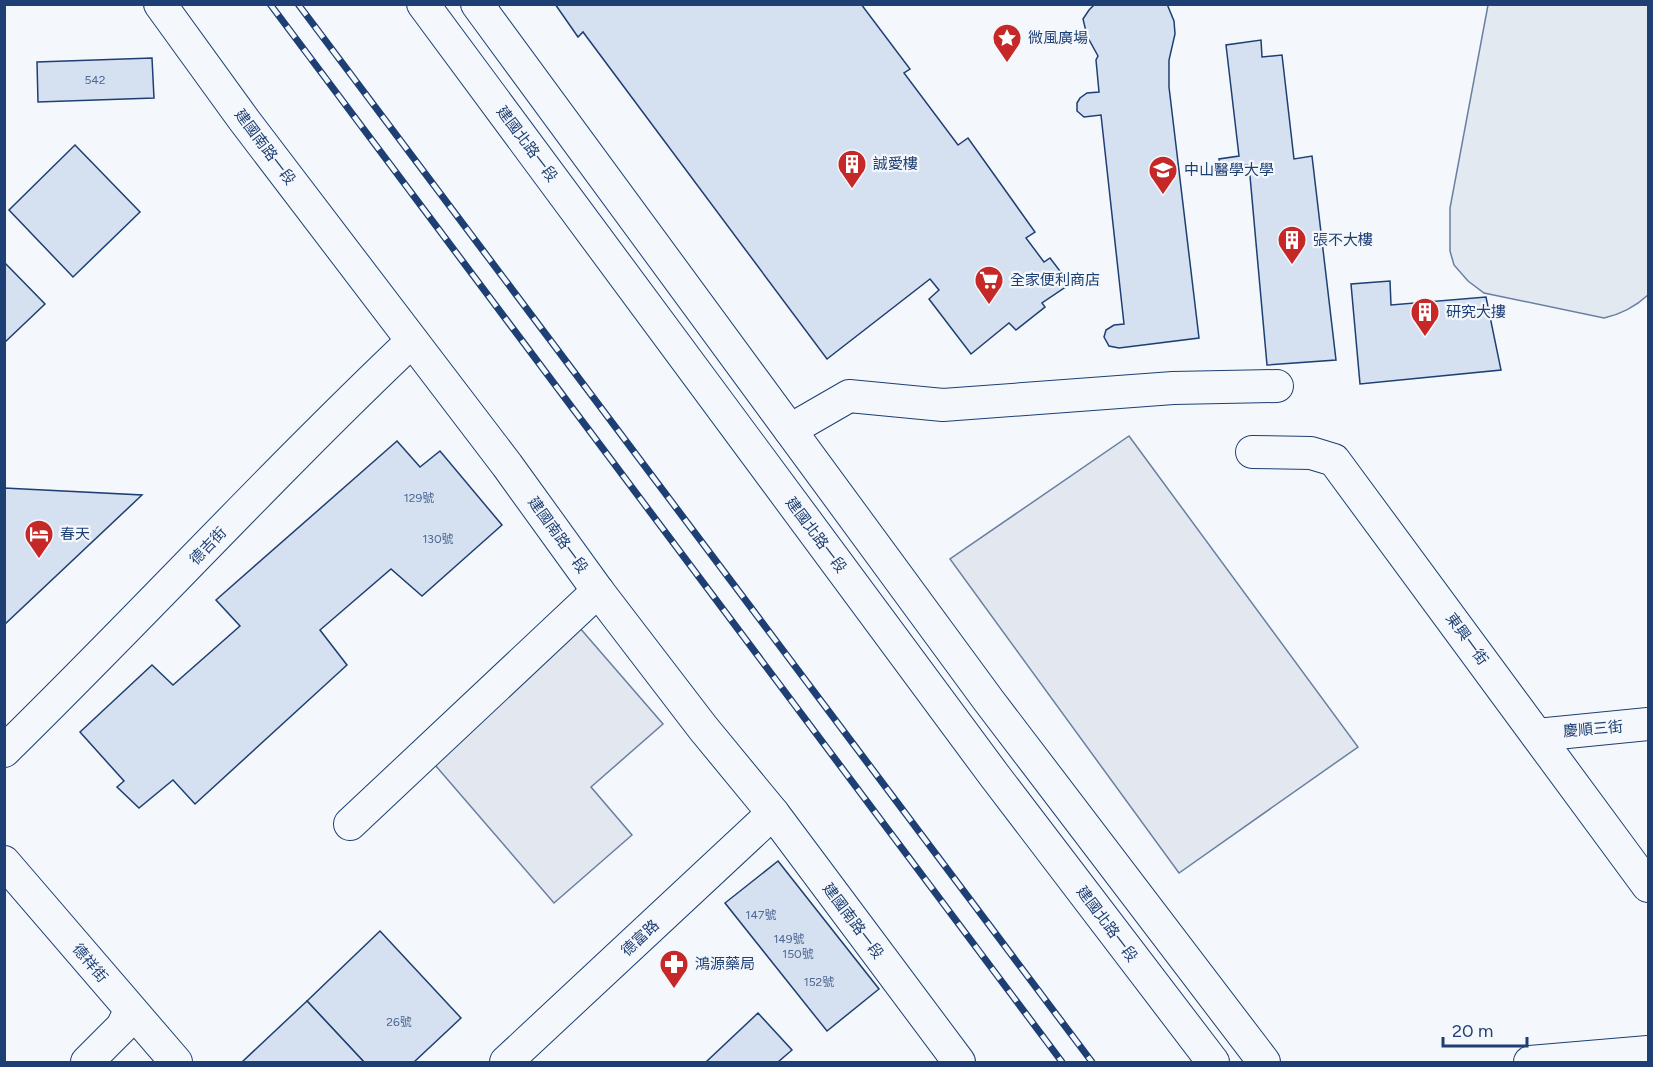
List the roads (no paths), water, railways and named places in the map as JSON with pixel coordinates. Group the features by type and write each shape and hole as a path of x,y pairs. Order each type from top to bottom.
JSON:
{"street":[{"name":"建國南路一段","path":"160,4 244,120 507,465 598,591 703,728 773,813 959,1062"},
{"name":"建國北路一段","path":"423,4 994,775 1213,1062"},
{"path":"477,4 982,692 1264,1062"},
{"name":"德吉街","path":"4,752 111,646 343,406 412,341"},
{"path":"790,430 849,396 943,405 1173,388 1277,386"},
{"name":"東興一街","path":"1252,452 1311,453 1334,460 1648,886"},
{"path":"350,825 598,591"},
{"name":"慶順三街","path":"1537,735 1648,724"},
{"name":"德富路","path":"506,1062 773,813"},
{"name":"德祥街","path":"4,862 176,1062"},
{"path":"87,1062 122,1027 130,1011"},
{"path":"1530,1062 1648,1052"}],"railway":[{"path":"270,4 1062,1062"},
{"path":"298,4 1092,1062"}],"place":[{"name":"微風廣場","path":"1007,64"},
{"name":"誠愛樓","path":"852,190"},
{"name":"中山醫學大學","path":"1163,196"},
{"name":"張不大樓","path":"1292,266"},
{"name":"全家便利商店","path":"989,306"},
{"name":"研究大摟","path":"1425,338"},
{"name":"春天","path":"39,560"},
{"name":"鴻源藥局","path":"674,990"}]}
